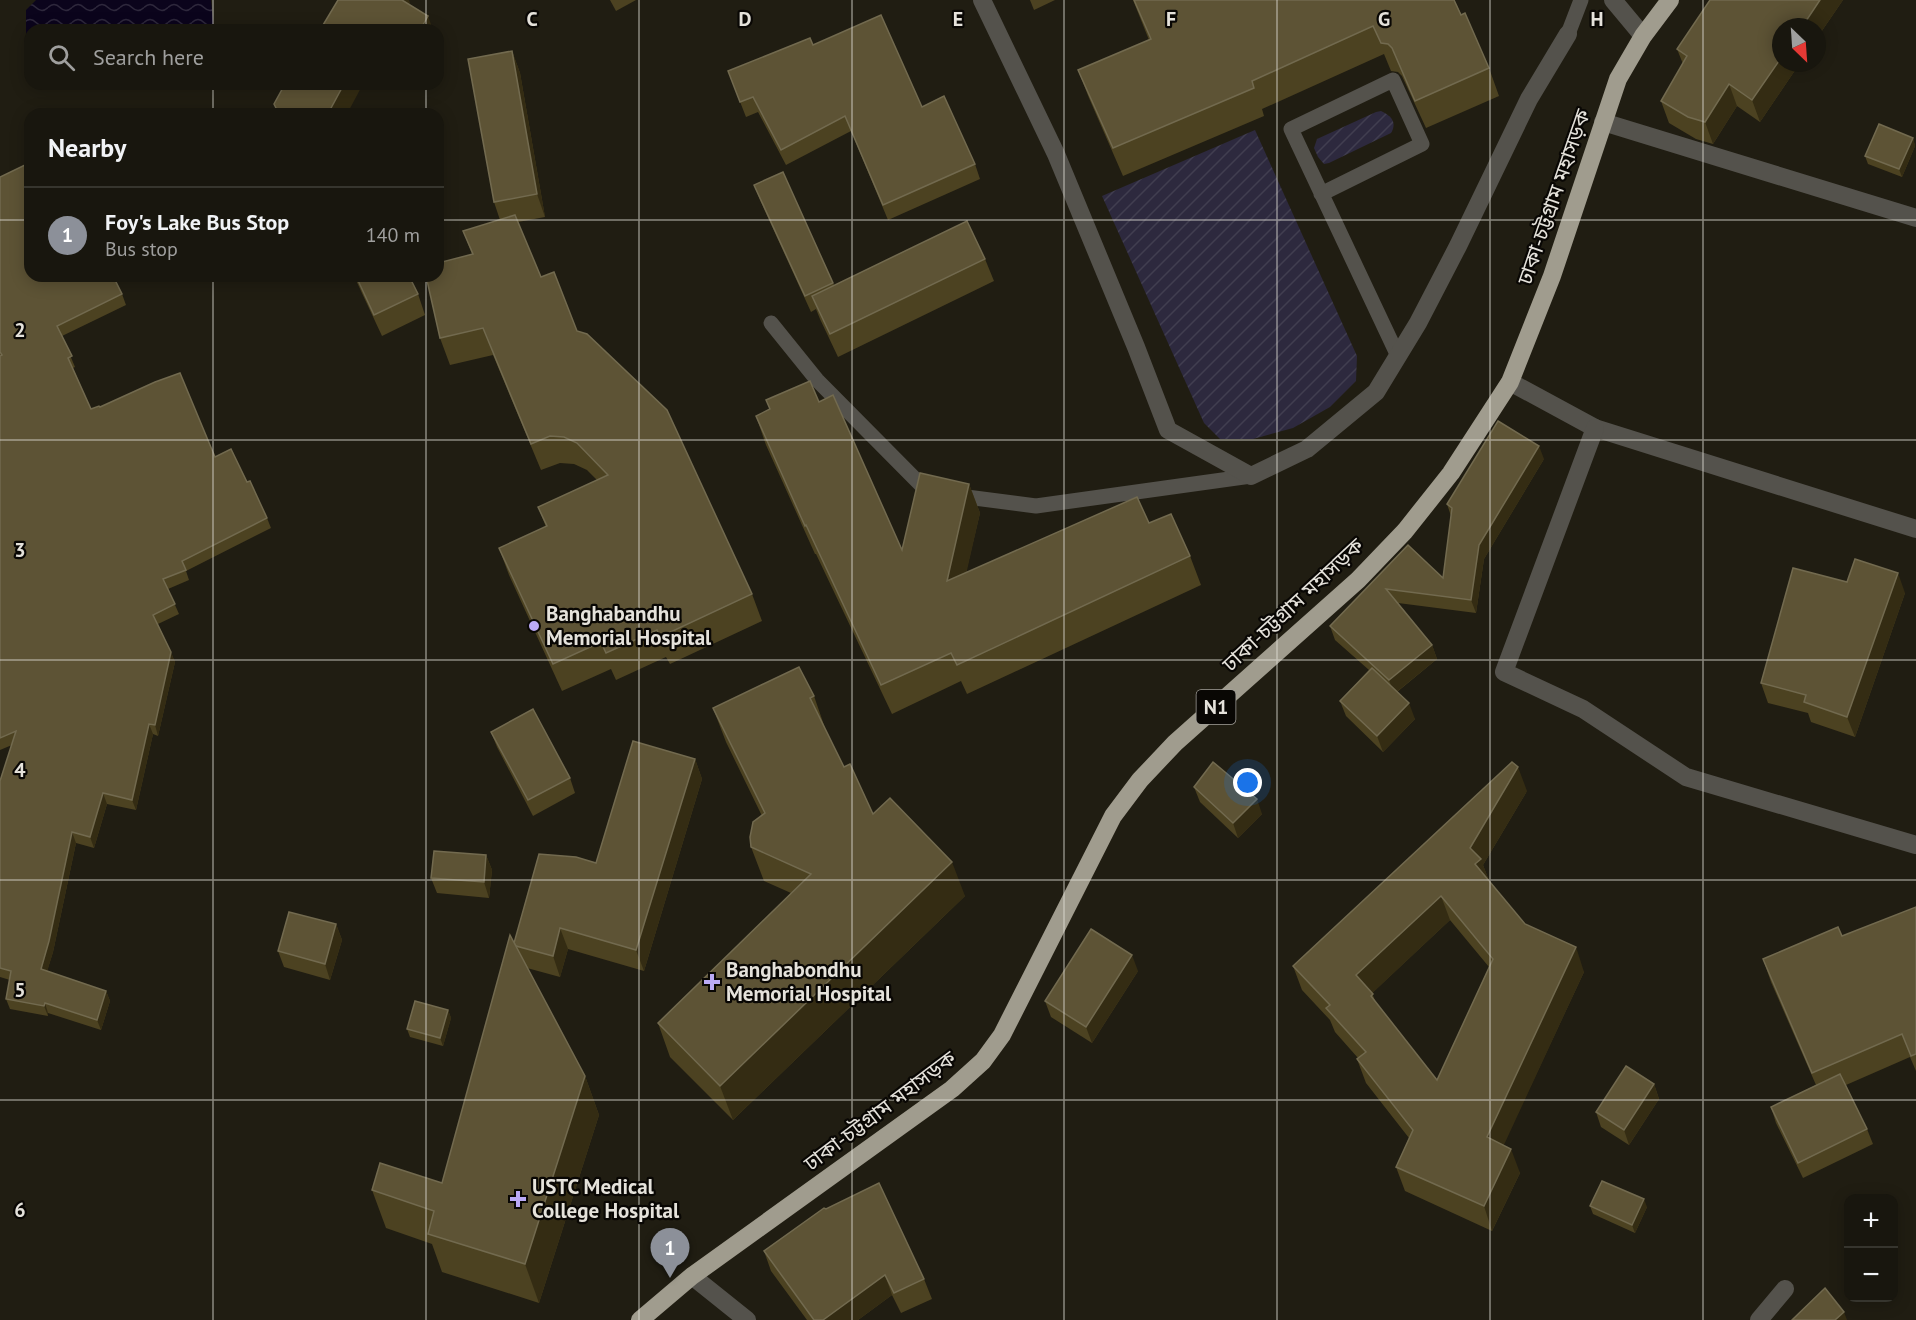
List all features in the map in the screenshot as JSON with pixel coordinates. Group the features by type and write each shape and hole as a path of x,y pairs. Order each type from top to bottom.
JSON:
{"highway":[{"name":"ঢাকা-চট্টগ্রাম মহাসড়ক","path":"643,1319 692,1276 952,1089 983,1060 1002,1035 1113,816 1140,780 1175,743 1358,580 1405,531 1451,473 1510,382 1552,276 1618,79 1642,36 1670,0"}],"street":[{"path":"982,0 1056,154 1168,430 1251,476 1307,449 1376,392 1418,323 1529,99 1568,34"},
{"path":"1613,0 1642,36"},
{"path":"1603,122 1916,218"},
{"path":"1510,382 1595,428 1916,530"},
{"path":"1595,428 1504,672 1583,709 1686,777 1916,844"},
{"path":"692,1276 747,1320"},
{"path":"1759,1320 1785,1289"}],"lane":[{"path":"1568,34 1581,0"},
{"path":"1321,194 1422,144 1393,80 1291,129 1321,194 1398,356"},
{"path":"771,323 817,380 928,492 1036,506 1251,476"}],"shaded area":[{"path":"1381,111 1392,120 1394,126 1391,133 1329,163 1324,164 1318,157 1314,148 1317,139"},
{"path":"1255,130 1357,356 1356,381 1330,407 1293,428 1253,439 1220,439 1204,423 1102,196"}],"water":[{"path":"36,0 211,0 213,24 26,24 26,10"}],"building":[{"path":"338,0 402,0 428,16 423,24 324,24"},
{"path":"1134,0 1454,0 1461,15 1465,13 1489,68 1415,101 1392,48 1388,44 1381,43 1373,26 1252,81 1254,88 1113,148 1078,70 1151,39"},
{"path":"1710,0 1820,0 1808,18 1772,18 1772,71 1752,100 1729,84 1705,122 1688,117 1661,101 1687,56 1677,49"},
{"path":"881,15 922,107 944,96 975,164 883,205 845,116 781,150 753,97 740,102 728,71 810,38 813,45"},
{"path":"512,51 537,194 494,202 468,59"},
{"path":"282,90 341,90 331,108 276,108 274,104"},
{"path":"1879,124 1913,138 1899,169 1865,156"},
{"path":"24,165 24,282 116,282 122,294 57,326 72,356 68,358 91,409 180,373 215,457 231,449 247,482 250,481 267,518 182,561 186,570 163,579 175,604 153,615 171,652 155,725 149,724 132,800 103,793 90,837 72,832 41,969 106,991 97,1020 45,1003 44,1006 6,999 11,971 0,968 0,781 16,731 0,738 0,356 2,355 0,352 0,177"},
{"path":"783,172 833,283 805,296 754,185"},
{"path":"515,215 541,277 554,272 577,331 587,334 667,410 752,594 660,637 657,630 606,653 601,642 553,664 499,548 547,526 538,507 608,475 577,443 564,437 550,436 531,444 483,328 440,338 427,282 444,282 444,261 473,254 463,231"},
{"path":"967,221 985,259 830,334 812,296"},
{"path":"359,282 412,282 418,294 374,315"},
{"path":"810,381 819,402 833,395 902,550 920,473 969,484 947,581 1137,497 1149,523 1171,514 1190,556 957,665 951,653 881,685 805,526 756,416 770,409 766,400"},
{"path":"1498,421 1539,446 1479,545 1471,600 1386,589 1432,645 1389,680 1330,626 1408,545 1443,578 1452,508 1447,504"},
{"path":"1855,559 1898,573 1847,717 1804,702 1806,695 1761,683 1793,568 1847,582"},
{"path":"799,667 814,696 810,698 844,767 850,764 873,814 890,798 952,862 720,1086 658,1023 811,874 751,847 753,822 765,813 713,708"},
{"path":"1372,668 1409,703 1377,736 1340,701"},
{"path":"533,709 570,778 528,800 491,732"},
{"path":"633,741 695,759 636,950 560,928 553,956 516,946 514,943 539,854 576,857 596,863"},
{"path":"1213,762 1257,799 1233,823 1194,787"},
{"path":"1512,762 1518,767 1470,848 1481,859 1475,864 1525,924 1576,947 1487,1137 1511,1149 1484,1206 1396,1167 1413,1130 1357,1059 1366,1052 1326,1008 1330,1005 1293,966","holes":["1441,896 1493,959 1437,1080 1371,996 1373,994 1356,975"]},
{"path":"434,851 486,855 484,882 431,878"},
{"path":"1916,907 1916,1054 1911,1056 1902,1034 1812,1073 1763,959 1838,927 1842,936"},
{"path":"289,912 336,924 325,964 278,951"},
{"path":"1091,929 1132,955 1086,1027 1045,1001"},
{"path":"510,935 585,1076 525,1264 428,1234 434,1211 372,1190 380,1163 442,1183"},
{"path":"415,1001 448,1010 440,1038 407,1029"},
{"path":"1626,1066 1654,1084 1624,1130 1596,1112"},
{"path":"1840,1074 1867,1129 1798,1163 1771,1107"},
{"path":"1602,1181 1644,1199 1632,1225 1590,1206"},
{"path":"879,1183 924,1279 894,1293 885,1275 823,1320 814,1320 764,1251 824,1208"},
{"path":"1825,1288 1844,1312 1835,1320 1792,1320"}],"place":[{"name":"Banghabandhu Memorial Hospital","path":"534,626"},
{"name":"Banghabondhu Memorial Hospital","path":"712,982"},
{"name":"USTC Medical College Hospital","path":"518,1199"},
{"name":"Foy's Lake Bus Stop","path":"670,1278"}]}
